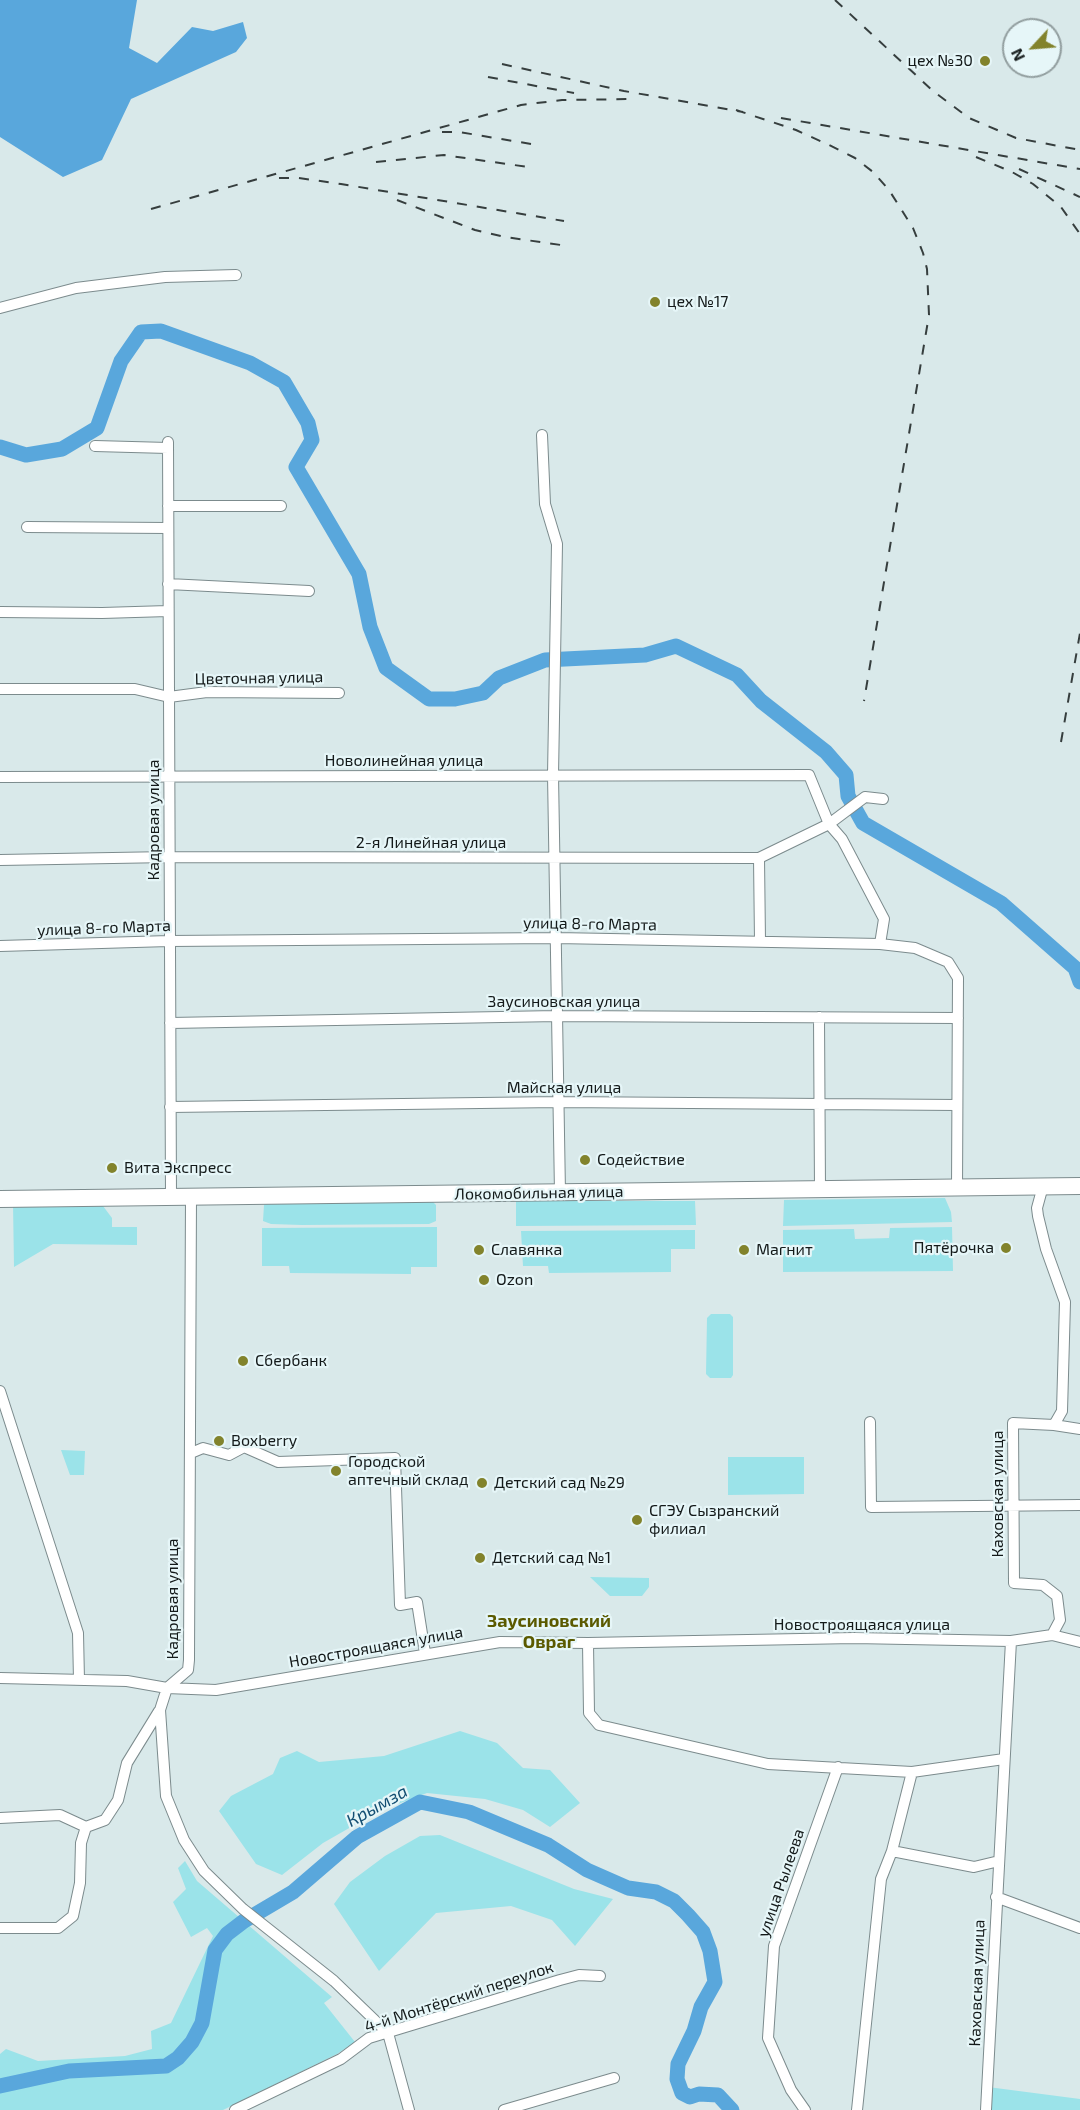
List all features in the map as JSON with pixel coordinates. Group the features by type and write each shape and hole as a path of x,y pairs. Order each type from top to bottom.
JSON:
{"main road":[{"name":"Локомобильная улица","path":"0,1199 1079,1186"}],"street":[{"path":"0,308 76,288 165,277 236,275"},
{"path":"542,435 545,504 557,544 554,775 560,1193"},
{"name":"Кадровая улица","path":"95,446 168,445 171,1197"},
{"path":"168,506 281,507"},
{"path":"27,527 168,528"},
{"path":"168,584 309,591"},
{"path":"0,612 102,613 168,610"},
{"name":"Цветочная улица","path":"0,689 135,688 169,697 207,692 339,693"},
{"name":"Новолинейная улица","path":"0,777 809,775 829,824"},
{"name":"2-я Линейная улица","path":"0,860 169,857 759,858 829,824 865,797 884,799"},
{"path":"829,824 842,839 884,919 880,944"},
{"path":"759,858 760,941"},
{"name":"улица 8-го Марта","path":"0,946 169,941 556,938 880,944 915,948 948,962 958,978 957,1189"},
{"name":"Заусиновская улица","path":"170,1023 557,1016 958,1018"},
{"path":"819,1017 820,1190"},
{"name":"Майская улица","path":"171,1107 558,1102 957,1105"},
{"path":"1043,1186 1037,1208 1038,1216 1046,1249 1065,1302 1062,1411 1054,1425 1080,1429"},
{"name":"Кадровая улица","path":"191,1197 189,1660 188,1670 167,1688 160,1710 166,1796 184,1840 204,1870 243,1909 334,1981 388,2033"},
{"path":"0,1391 78,1633 79,1680"},
{"path":"870,1422 871,1507 1080,1504"},
{"name":"Каховская улица","path":"1052,1635 1060,1620 1057,1596 1043,1585 1014,1583 1013,1423 1054,1425"},
{"path":"191,1453 202,1448 229,1455 244,1447 278,1462 395,1458 400,1605 417,1602 425,1653"},
{"name":"Новостроящаяся улица","path":"0,1678 127,1681 167,1688 216,1690 500,1642 854,1638 1011,1641 1052,1635 1080,1642"},
{"name":"Каховская улица","path":"986,2110 1011,1641"},
{"path":"588,1642 589,1713 599,1725 768,1764 912,1772 1004,1759"},
{"path":"0,1818 60,1815 86,1827 105,1820 118,1800 127,1763 160,1710"},
{"name":"улица Рылеева","path":"805,2110 790,2090 768,2038 774,1946 838,1767"},
{"path":"857,2110 880,1879 892,1851 912,1772"},
{"path":"0,1928 58,1928 73,1916 80,1883 81,1844 86,1827"},
{"path":"892,1851 974,1867 999,1861"},
{"path":"996,1897 1080,1928"},
{"name":"4-й Монтёрский переулок","path":"235,2110 341,2059 369,2038 569,1977 600,1976"},
{"path":"388,2033 409,2110"},
{"path":"504,2110 614,2078"}],"shaded area":[{"path":"0,0 137,0 129,48 157,63 192,27 213,31 243,22 247,38 236,52 131,99 102,160 63,177 0,137"},
{"path":"945,1198 951,1212 952,1222 783,1226 784,1200"},
{"path":"432,1201 436,1205 436,1221 429,1224 302,1225 271,1224 263,1221 266,1203"},
{"path":"516,1201 695,1201 696,1225 516,1226"},
{"path":"100,1202 112,1218 112,1227 137,1227 137,1245 53,1244 14,1267 13,1203"},
{"path":"437,1227 437,1267 411,1267 411,1274 290,1273 289,1266 262,1266 262,1228"},
{"path":"952,1227 953,1271 783,1272 783,1230 854,1229 855,1239 889,1238 890,1228"},
{"path":"695,1230 695,1249 671,1249 671,1272 549,1273 548,1266 523,1266 521,1231"},
{"path":"711,1314 730,1314 733,1317 733,1375 731,1378 710,1378 706,1374 707,1318"},
{"path":"61,1450 85,1451 84,1475 70,1475"},
{"path":"728,1457 804,1457 804,1494 728,1495"},
{"path":"590,1577 649,1578 649,1587 642,1596 610,1596"},
{"path":"460,1731 497,1743 523,1768 550,1770 580,1803 550,1827 523,1810 485,1799 427,1793 379,1811 323,1843 282,1875 256,1864 219,1811 231,1796 273,1774 280,1758 297,1751 319,1762 384,1756"},
{"path":"440,1835 574,1889 613,1899 575,1946 552,1920 511,1906 436,1913 379,1971 334,1904 350,1882 385,1856 420,1836"},
{"path":"185,1861 197,1881 332,1997 324,2003 355,2042 337,2054 223,2110 0,2110 0,2054 6,2049 38,2061 125,2056 152,2049 151,2031 171,2023 213,1936 207,1928 191,1937 173,1902 186,1889 178,1868"},
{"path":"988,2087 1080,2099 1080,2110 986,2110"}],"waterway":[{"path":"0,447 26,455 62,449 97,428 121,361 141,332 161,331 250,363 284,382 308,423 312,440 296,467 359,574 370,627 386,668 429,699 455,699 483,693 499,678 545,660 645,655 676,646 737,675 761,701 826,752 846,775 848,796 863,823 1001,903 1075,968 1080,982"},
{"name":"Крымза","path":"0,2086 69,2071 166,2066 178,2058 192,2042 202,2023 215,1950 227,1934 244,1921 293,1892 357,1837 420,1802 469,1812 548,1845 587,1870 628,1888 656,1892 674,1901 703,1932 710,1951 715,1982 701,2007 694,2031 678,2064 677,2079 682,2093 690,2097 699,2094 718,2095 732,2110"}],"railway":[{"path":"835,0 933,91 969,118 1016,138 1080,150"},
{"path":"502,64 624,91 743,112"},
{"path":"488,77 574,93"},
{"path":"151,209 521,105 562,100 634,99"},
{"path":"736,110 796,130 855,158 873,172 889,190 913,228 927,269 929,315 864,701"},
{"path":"781,118 1080,169"},
{"path":"442,132 459,132 531,144"},
{"path":"376,162 444,155 528,167"},
{"path":"976,157 1012,172 1033,184 1061,207 1080,234"},
{"path":"1019,169 1080,197"},
{"path":"279,178 299,178 341,184 564,221"},
{"path":"397,200 475,230 561,245"},
{"path":"1061,742 1080,633"}],"place":[{"name":"цех №30","path":"985,61"},
{"name":"цех №17","path":"655,302"},
{"name":"Содействие","path":"585,1160"},
{"name":"Вита Экспресс","path":"112,1168"},
{"name":"Пятёрочка","path":"1006,1248"},
{"name":"Славянка","path":"479,1250"},
{"name":"Магнит","path":"744,1250"},
{"name":"Ozon","path":"484,1280"},
{"name":"Сбербанк","path":"243,1361"},
{"name":"Boxberry","path":"219,1441"},
{"name":"Городской аптечный склад","path":"336,1471"},
{"name":"Детский сад №29","path":"482,1483"},
{"name":"СГЭУ Сызранский филиал","path":"637,1520"},
{"name":"Детский сад №1","path":"480,1558"}],"district":[{"name":"Заусиновский Овраг","path":"549,1631"}]}
